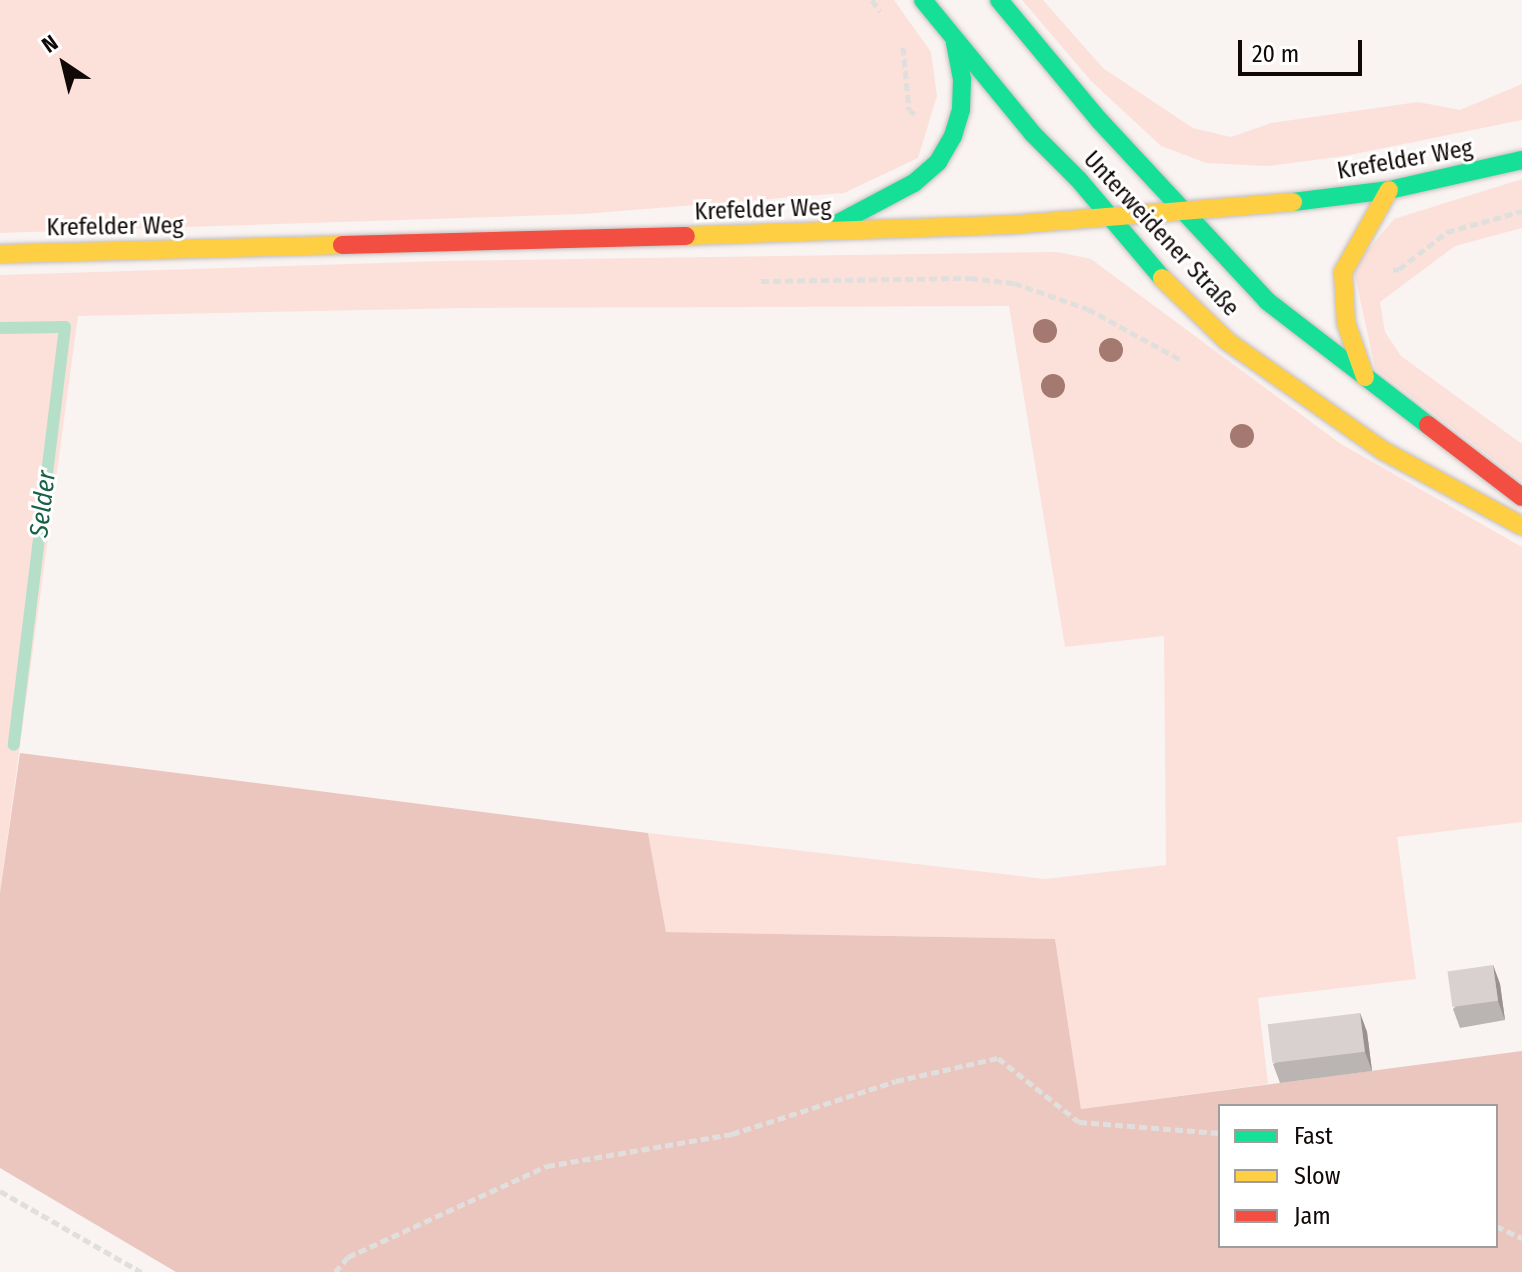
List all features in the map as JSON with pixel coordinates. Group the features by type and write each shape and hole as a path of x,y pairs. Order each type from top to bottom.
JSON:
{"street":[{"name":"Unterweidener Straße","path":"923,0 955,43 1162,278 1227,341 1382,450 1522,526"},
{"name":"Unterweidener Straße","path":"999,0 1099,120 1267,301 1522,497"},
{"name":"Unterweidener Straße","path":"820,233 914,183 938,162 953,136 961,109 962,79 955,43"},
{"name":"Krefelder Weg","path":"0,254 820,233 1111,217 1389,190 1522,160"},
{"path":"1365,377 1346,323 1343,272 1389,190"}],"path":[{"path":"845,281 970,278 1014,283 1088,309 1190,366"},
{"path":"335,1272 348,1257 547,1166 732,1134 896,1081 998,1058 1079,1122 1218,1133"},
{"path":"0,1191 141,1272"},
{"path":"1498,1227 1522,1238"}],"shaded area":[{"path":"0,0 894,0 931,52 937,96 918,158 844,193 583,214 0,233"},
{"path":"1022,0 1043,0 1103,68 1193,128 1231,137 1271,123 1418,102 1460,110 1522,84 1522,120 1345,156 1268,166 1206,163 1161,146 1091,81"},
{"path":"1522,179 1522,228 1455,246 1380,302 1385,332 1401,356 1522,444 1522,481 1375,368 1353,267 1394,219"},
{"path":"1057,252 1091,259 1341,444 1522,547 1522,822 1397,837 1416,979 1258,998 1268,1084 1081,1109 1055,939 666,932 648,833 1045,879 1166,865 1164,636 1065,647 1009,306 464,308 78,316 0,893 0,275 444,261"},
{"path":"20,753 648,833 666,932 1055,939 1081,1109 1522,1051 1522,1272 176,1272 0,1168 0,893"}],"building":[{"path":"1493,965 1498,1001 1452,1007 1447,971"},
{"path":"1360,1013 1365,1052 1272,1063 1268,1024"}],"waterway":[{"name":"Selder","path":"0,328 65,327 14,745"}],"traffic: fast":[{"path":"923,0 1033,134 1079,180 1162,278"},
{"path":"999,0 1099,120 1267,301 1428,425"},
{"path":"829,228 914,183 938,162 953,136 961,109 962,79 955,43"},
{"path":"1293,202 1389,190 1522,160"}],"traffic: slow":[{"path":"1365,377 1346,323 1343,272 1389,190"},
{"path":"686,236 1008,225 1293,202"},
{"path":"0,254 342,245"},
{"path":"1162,278 1227,341 1382,450 1522,526"}],"traffic: jam":[{"path":"342,245 686,236"},
{"path":"1428,425 1522,497"}]}
